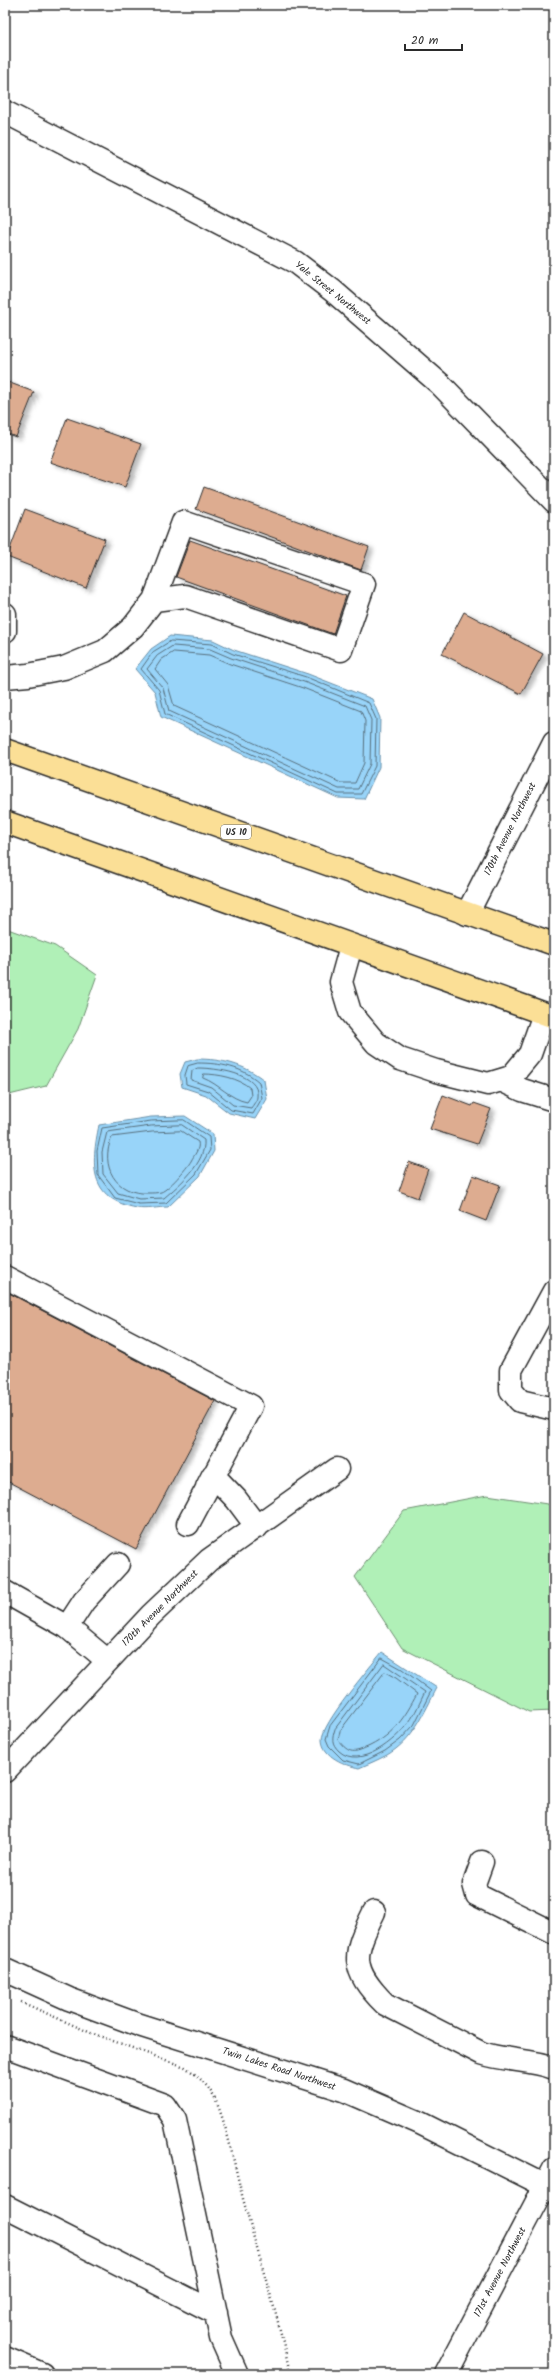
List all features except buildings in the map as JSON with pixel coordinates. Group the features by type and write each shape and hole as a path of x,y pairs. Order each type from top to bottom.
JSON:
{"highway":[{"name":"US 10","path":"5,750 554,944"},
{"path":"5,822 549,1016"}],"street":[{"name":"Yale Street Northwest","path":"5,112 295,262 333,291 440,384 554,501"},
{"path":"5,677 64,668 105,651 133,627 154,600 183,522 364,584 341,650 185,596 154,600"},
{"path":"5,614 5,631"},
{"name":"170th Avenue Northwest","path":"467,914 554,743"},
{"path":"351,946 341,982 350,1012 376,1043 400,1059 436,1071 488,1084 511,1077 530,1054 549,1016"},
{"path":"501,1080 522,1090 554,1100"},
{"path":"5,1277 251,1406 188,1524"},
{"path":"554,1290 511,1370 511,1390 520,1401 554,1409"},
{"name":"170th Avenue Northwest","path":"5,1771 150,1615 209,1560 257,1527 337,1468"},
{"path":"213,1475 236,1499 257,1527"},
{"path":"67,1627 84,1601 118,1564"},
{"path":"5,1592 67,1627 108,1661"},
{"path":"482,1862 474,1884 477,1895 554,1933"},
{"path":"374,1912 360,1940 357,1961 375,1994 385,2004 481,2053 495,2058 536,2063 554,2068"},
{"name":"Twin Lakes Road Northwest","path":"5,1970 69,1999 139,2025 344,2090 551,2181"},
{"path":"5,2046 165,2105 175,2120 221,2338 237,2374"},
{"name":"171st Avenue Northwest","path":"446,2374 551,2181"},
{"path":"5,2206 216,2313"},
{"path":"5,2358 42,2374"}],"green space":[{"path":"5,928 55,946 97,975 78,1029 46,1086 5,1096"},
{"path":"487,1495 554,1505 554,1711 529,1712 402,1648 355,1577 404,1511"}],"water":[{"path":"170,636 213,640 234,650 308,674 372,699 380,718 379,767 364,799 338,798 161,717 155,692 135,669 151,649"},
{"path":"197,1059 223,1061 240,1066 264,1080 267,1099 255,1119 229,1113 206,1095 182,1087 180,1074 185,1062"},
{"path":"185,1116 213,1134 214,1151 200,1176 168,1207 141,1209 121,1203 109,1197 101,1188 97,1178 95,1166 96,1139 99,1125 151,1117"},
{"path":"382,1652 437,1688 411,1734 396,1749 387,1755 359,1768 347,1765 330,1756 326,1751 322,1740 324,1732 337,1709"}]}
